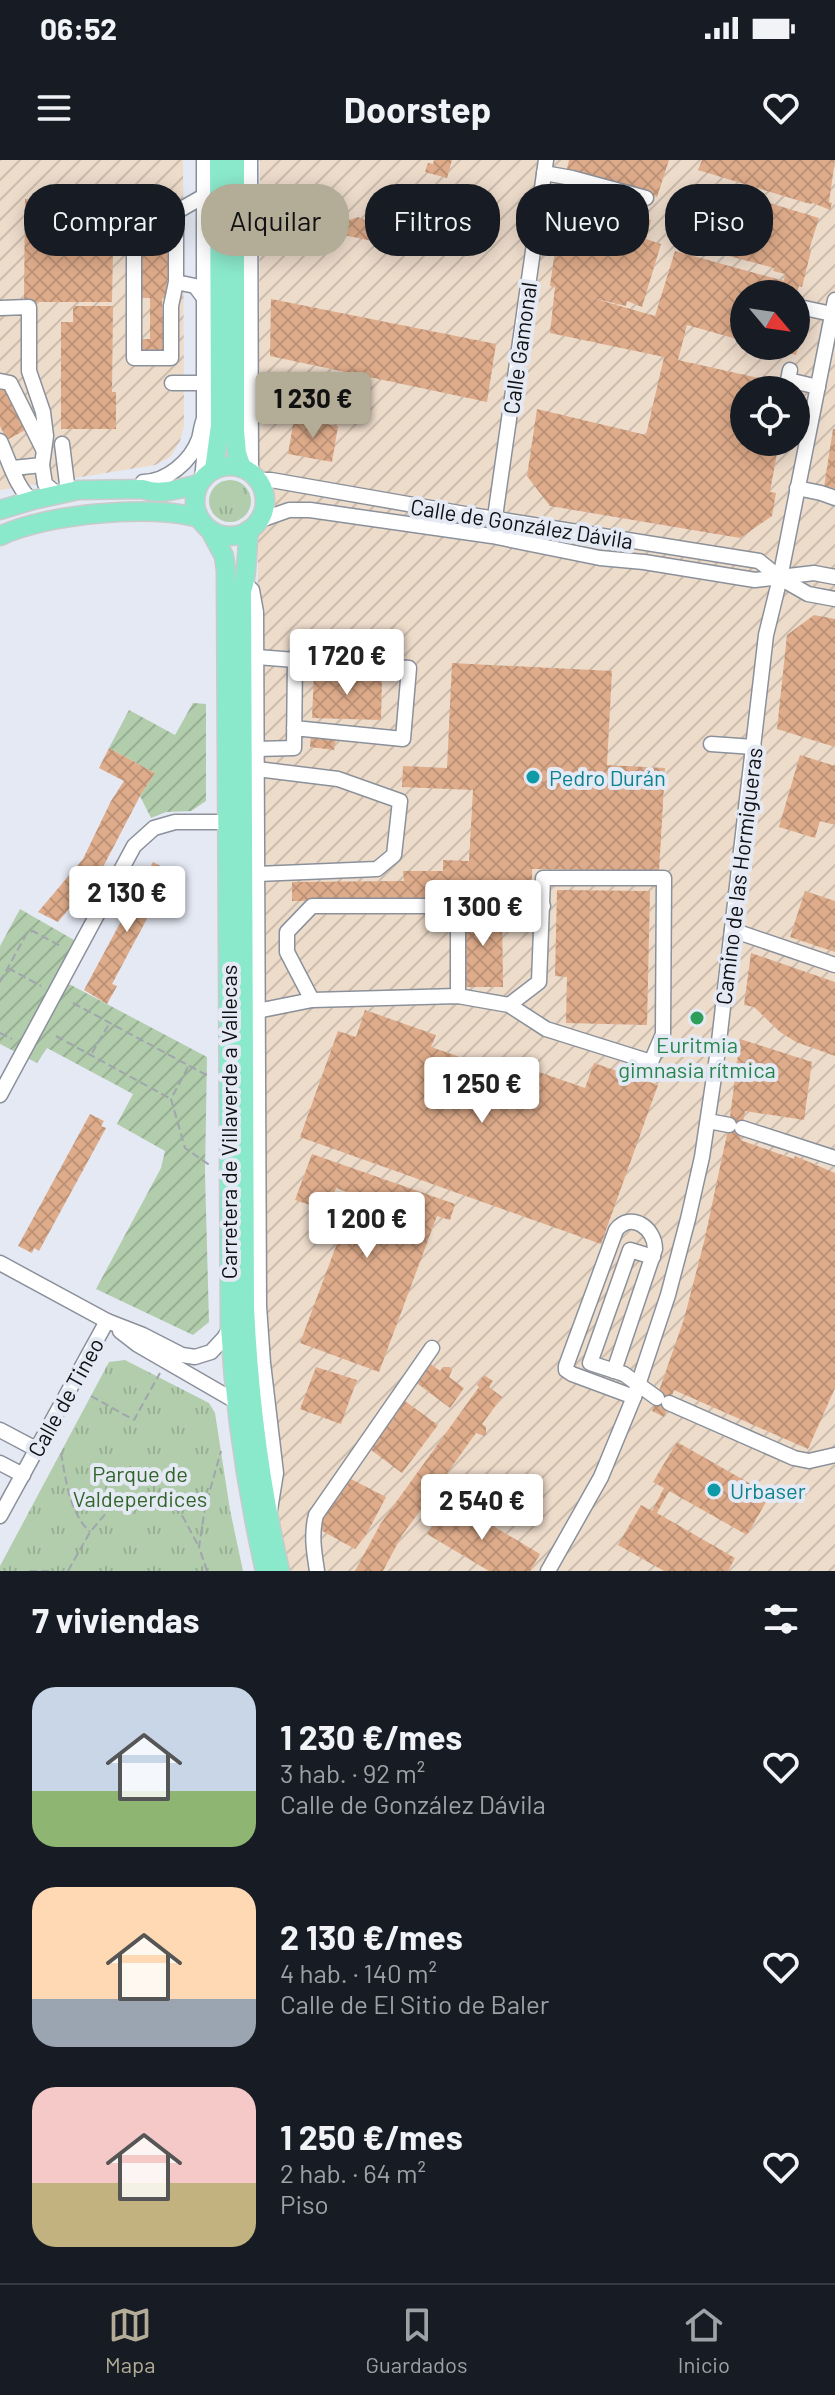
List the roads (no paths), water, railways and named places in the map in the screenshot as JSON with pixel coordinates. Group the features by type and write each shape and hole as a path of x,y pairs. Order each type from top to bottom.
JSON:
{"main road":[{"path":"204,524 195,507 195,495 205,478 220,425 219,160"},
{"path":"0,536 39,524 86,515 172,513 229,536 254,526 263,512 265,501 237,453 235,431 235,160"},
{"path":"0,510 62,493 143,489 150,492 168,491 233,466 250,474"},
{"name":"Carretera de Villaverde a Vallecas","path":"204,524 224,556 226,570 230,1327 235,1401 251,1510 265,1571"},
{"name":"Carretera de Villaverde a Vallecas","path":"254,526 245,559 245,584 242,590 245,1307 251,1396 268,1518 280,1571"}],"street":[{"path":"204,160 204,184"},
{"path":"250,160 250,474"},
{"path":"545,167 594,184"},
{"name":"Calle Gamonal","path":"492,536 545,167"},
{"path":"134,256 134,358 171,358 171,306 176,282 176,256"},
{"path":"143,482 161,479 187,459 198,440 204,419 204,256"},
{"path":"176,282 195,286 204,298"},
{"path":"0,308 29,307 29,371 43,412 45,484 62,493 62,444"},
{"path":"810,308 834,307"},
{"name":"Camino de las Hormigueras","path":"548,1571 601,1477 636,1390 668,1295 688,1219 708,1121 766,635 834,307"},
{"path":"790,370 788,380 818,387"},
{"path":"0,378 9,373 15,377 44,450"},
{"path":"172,383 205,383"},
{"path":"204,419 207,425 205,478"},
{"path":"0,441 23,494 33,500"},
{"path":"13,468 44,450"},
{"name":"Calle de González Dávila","path":"250,474 759,561 808,594 835,599"},
{"path":"797,488 835,498"},
{"name":"Calle de González Dávila","path":"254,526 289,510 304,509 492,536 600,558 755,580 814,573 835,577"},
{"path":"245,584 252,590 256,605 259,1306 276,1473 268,1518"},
{"path":"257,657 409,668 403,739 294,728"},
{"path":"257,749 294,748 295,660"},
{"path":"711,744 754,747"},
{"path":"257,769 338,779 400,801 394,855 377,869 257,874"},
{"path":"0,1095 134,846 154,828 175,822 227,822"},
{"path":"257,1011 312,1000 458,996 509,1005 546,1029 651,1062 663,1034 664,878 543,878 539,982 509,1005"},
{"path":"312,1000 287,952 287,932 312,906 543,906"},
{"path":"458,906 458,996"},
{"path":"732,930 835,965"},
{"path":"708,1121 736,1126 835,1158"},
{"path":"619,1372 653,1257 655,1240 652,1233 632,1221 620,1224 616,1230 566,1366 569,1373 636,1390 794,1458 809,1461 835,1455"},
{"path":"636,1390 619,1372 590,1363 630,1250 653,1257"},
{"path":"0,1263 107,1321 189,1357 211,1352 230,1327"},
{"path":"107,1321 138,1345 235,1401"},
{"name":"Calle de Tineo","path":"0,1516 107,1321"},
{"path":"317,1571 313,1544 316,1515 432,1348"},
{"path":"0,1430 36,1449"},
{"path":"0,1463 23,1475"}],"place":[{"name":"Pedro Durán","path":"533,777"},
{"name":"Euritmia gimnasia rítmica","path":"697,1018"},
{"name":"Urbaser","path":"714,1490"}],"park label":[{"name":"Parque de Valdeperdices","path":"140,1486"}]}
